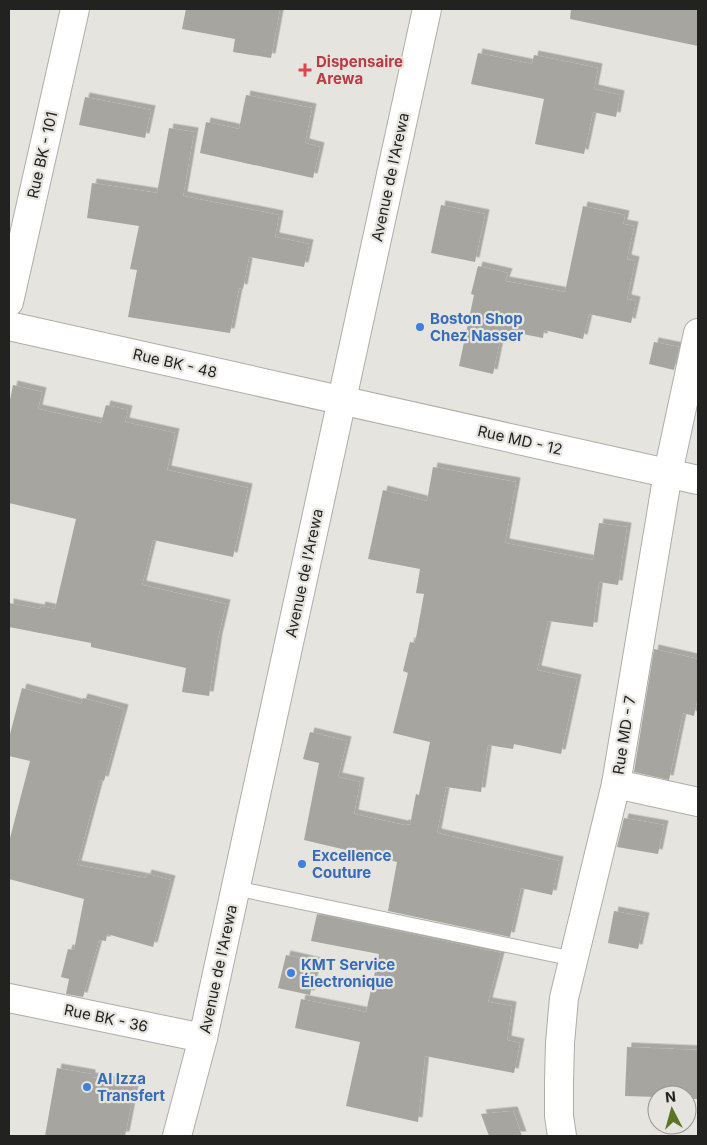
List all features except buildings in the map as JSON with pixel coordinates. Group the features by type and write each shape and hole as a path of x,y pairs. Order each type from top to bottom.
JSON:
{"street":[{"name":"Rue BK - 101","path":"9,302 75,9"},
{"name":"Avenue de l'Arewa","path":"177,1136 203,1038 427,9"},
{"name":"Rue BK - 48","path":"9,326 341,400"},
{"name":"Rue MD - 7","path":"562,1136 559,1116 560,1043 564,998 616,784 668,473 698,333"},
{"name":"Rue MD - 12","path":"341,400 698,480"},
{"path":"616,784 698,802"},
{"name":"Rue BK - 36","path":"9,998 203,1038"}],"lane":[{"path":"235,888 574,959"}],"place":[{"name":"Dispensaire Arewa","path":"305,70"},
{"name":"Boston Shop Chez Nasser","path":"420,327"},
{"name":"Excellence Couture","path":"302,864"},
{"name":"KMT Service Électronique","path":"291,973"},
{"name":"Al Izza Transfert","path":"87,1087"}]}
